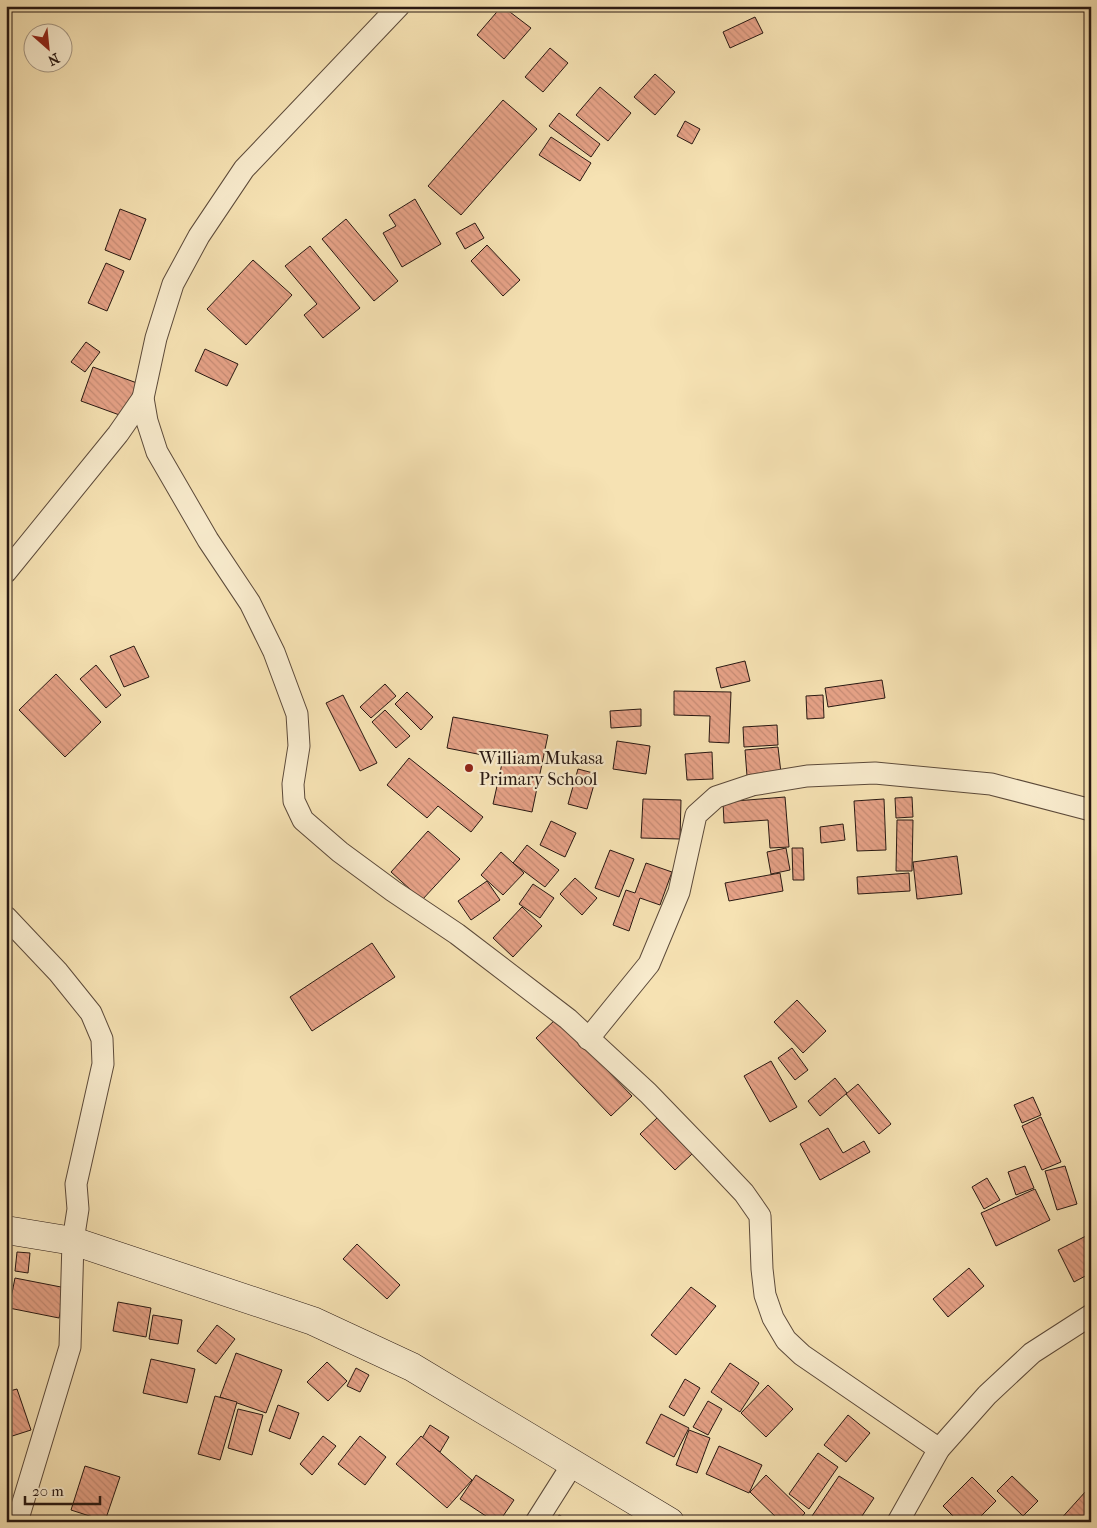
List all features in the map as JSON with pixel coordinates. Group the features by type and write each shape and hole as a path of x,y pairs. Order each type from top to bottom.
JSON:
{"main road":[{"path":"6,1230 73,1241 313,1321 412,1367 574,1462 670,1522"}],"street":[{"path":"399,6 244,169 199,236 173,284 156,338 144,398 157,452 208,540 250,603 274,652 297,714 299,746 293,784 294,801 304,820 340,852 385,886 457,934 568,1019 648,1093 744,1193 760,1216 765,1294 773,1318 786,1340 802,1355 938,1449"},
{"path":"6,572 118,434 144,398"},
{"path":"588,1039 649,964 679,892 696,815 716,797 752,785 807,776 875,773 991,784 1091,810"},
{"path":"6,917 58,972 91,1013 102,1039 103,1064 76,1184 78,1208 73,1241 70,1347 17,1522"},
{"path":"898,1522 938,1449 987,1395 1032,1352 1091,1315"},
{"path":"536,1522 574,1462"}],"building":[{"path":"502,6 531,28 504,59 477,35"},
{"path":"755,17 763,33 730,48 723,32"},
{"path":"550,48 568,63 543,92 525,77"},
{"path":"655,74 675,92 655,115 634,97"},
{"path":"600,87 631,113 608,141 576,115"},
{"path":"503,100 537,129 461,215 428,186"},
{"path":"559,113 600,144 591,157 549,126"},
{"path":"685,121 700,129 692,144 677,136"},
{"path":"551,137 591,163 580,181 539,155"},
{"path":"415,199 441,244 402,267 383,233 396,226 389,215"},
{"path":"120,209 146,219 130,260 105,250"},
{"path":"346,219 398,281 374,301 322,239"},
{"path":"475,223 484,238 465,249 456,233"},
{"path":"487,245 520,280 503,296 471,261"},
{"path":"310,246 360,308 323,338 304,315 317,304 285,266"},
{"path":"253,260 292,295 246,345 207,309"},
{"path":"106,263 124,271 107,311 88,303"},
{"path":"86,342 100,352 85,372 71,362"},
{"path":"205,349 238,364 227,386 195,371"},
{"path":"93,367 137,383 125,417 81,401"},
{"path":"134,646 149,677 124,687 110,656"},
{"path":"745,661 750,681 721,688 716,668"},
{"path":"96,665 121,695 106,708 80,679"},
{"path":"56,674 101,722 65,757 19,710"},
{"path":"882,680 885,698 828,707 825,688"},
{"path":"385,684 396,696 371,718 360,707"},
{"path":"674,691 731,692 729,743 709,742 710,716 674,715"},
{"path":"407,692 433,717 421,730 395,704"},
{"path":"343,695 377,763 360,771 326,703"},
{"path":"823,695 824,718 807,719 806,696"},
{"path":"641,709 641,726 611,728 610,711"},
{"path":"385,710 410,736 396,748 372,722"},
{"path":"453,717 548,735 532,812 493,804 503,759 447,748"},
{"path":"777,725 778,745 744,747 743,727"},
{"path":"617,741 650,746 646,774 613,769"},
{"path":"778,747 781,773 747,776 745,750"},
{"path":"712,752 713,779 687,780 685,754"},
{"path":"409,758 483,817 471,832 438,806 427,818 387,785"},
{"path":"578,769 597,774 587,809 568,804"},
{"path":"785,797 789,847 770,848 768,820 724,823 723,802"},
{"path":"912,797 913,817 896,818 895,798"},
{"path":"643,799 681,800 680,839 641,838"},
{"path":"884,799 886,850 857,851 854,801"},
{"path":"897,820 913,820 912,871 896,871"},
{"path":"551,821 576,833 565,857 540,845"},
{"path":"843,824 845,840 821,843 820,827"},
{"path":"428,831 460,859 422,900 391,872"},
{"path":"527,845 559,870 545,887 513,863"},
{"path":"786,848 790,870 771,874 767,852"},
{"path":"792,848 803,848 804,880 793,880"},
{"path":"610,850 634,859 619,897 595,888"},
{"path":"501,852 524,873 503,895 481,875"},
{"path":"957,856 962,894 917,899 913,862"},
{"path":"646,863 672,872 660,905 640,898 629,931 613,925 626,890 635,893"},
{"path":"780,873 783,891 729,901 725,883"},
{"path":"909,873 910,891 858,894 857,877"},
{"path":"575,878 597,898 582,915 560,894"},
{"path":"487,881 500,900 471,920 458,901"},
{"path":"533,884 554,898 540,918 519,904"},
{"path":"522,907 542,926 513,957 493,938"},
{"path":"372,943 395,977 312,1031 290,997"},
{"path":"797,1000 826,1031 803,1053 774,1022"},
{"path":"557,1018 632,1096 611,1116 536,1038"},
{"path":"792,1048 808,1070 795,1080 778,1058"},
{"path":"771,1061 797,1107 770,1122 744,1076"},
{"path":"835,1078 847,1093 820,1116 808,1101"},
{"path":"858,1084 891,1124 879,1134 846,1094"},
{"path":"1033,1097 1041,1115 1022,1123 1014,1105"},
{"path":"1041,1117 1061,1162 1042,1170 1022,1126"},
{"path":"657,1118 692,1154 675,1170 640,1134"},
{"path":"828,1128 843,1153 864,1141 870,1152 820,1180 800,1144"},
{"path":"1025,1166 1034,1188 1016,1195 1008,1172"},
{"path":"1065,1166 1077,1204 1057,1210 1045,1171"},
{"path":"987,1178 1000,1200 984,1209 972,1187"},
{"path":"1035,1189 1050,1220 996,1246 981,1213"},
{"path":"1090,1234 1091,1273 1074,1282 1058,1250"},
{"path":"357,1244 400,1285 387,1299 343,1259"},
{"path":"17,1252 30,1253 28,1273 15,1271"},
{"path":"969,1268 984,1286 948,1317 933,1299"},
{"path":"15,1278 66,1288 59,1318 9,1308"},
{"path":"691,1287 716,1306 676,1355 651,1335"},
{"path":"118,1302 151,1308 146,1337 113,1331"},
{"path":"153,1315 182,1320 178,1344 149,1339"},
{"path":"217,1325 235,1339 216,1364 197,1351"},
{"path":"236,1353 282,1370 266,1413 220,1397"},
{"path":"151,1359 195,1369 187,1403 143,1393"},
{"path":"327,1362 347,1381 328,1401 307,1382"},
{"path":"730,1363 759,1383 740,1412 711,1392"},
{"path":"356,1368 369,1375 360,1392 347,1386"},
{"path":"685,1379 700,1388 684,1416 669,1407"},
{"path":"768,1385 793,1409 766,1437 741,1413"},
{"path":"17,1389 31,1430 6,1438 6,1392"},
{"path":"215,1396 237,1402 220,1460 198,1454"},
{"path":"708,1401 722,1409 708,1435 693,1427"},
{"path":"278,1405 299,1413 290,1439 269,1431"},
{"path":"238,1409 263,1415 252,1455 228,1448"},
{"path":"661,1414 689,1428 674,1457 646,1443"},
{"path":"848,1415 870,1433 846,1462 824,1445"},
{"path":"430,1425 449,1437 440,1452 421,1440"},
{"path":"689,1430 710,1438 697,1473 676,1465"},
{"path":"323,1436 336,1446 312,1475 300,1464"},
{"path":"360,1436 386,1457 365,1485 338,1464"},
{"path":"421,1436 472,1480 447,1508 396,1464"},
{"path":"719,1446 762,1465 749,1493 706,1474"},
{"path":"818,1453 838,1467 809,1509 789,1494"},
{"path":"85,1466 120,1477 105,1521 71,1510"},
{"path":"476,1475 514,1500 499,1522 495,1522 460,1499"},
{"path":"766,1475 805,1513 797,1522 781,1522 750,1492"},
{"path":"839,1476 874,1498 858,1522 808,1522"},
{"path":"1012,1476 1038,1501 1023,1516 997,1491"},
{"path":"972,1477 996,1501 981,1516 986,1522 959,1522 943,1506"},
{"path":"1086,1491 1091,1495 1091,1522 1058,1522"},
{"path":"559,1515 572,1522 555,1522"}],"place":[{"name":"William Mukasa Primary School","path":"469,768"}]}
